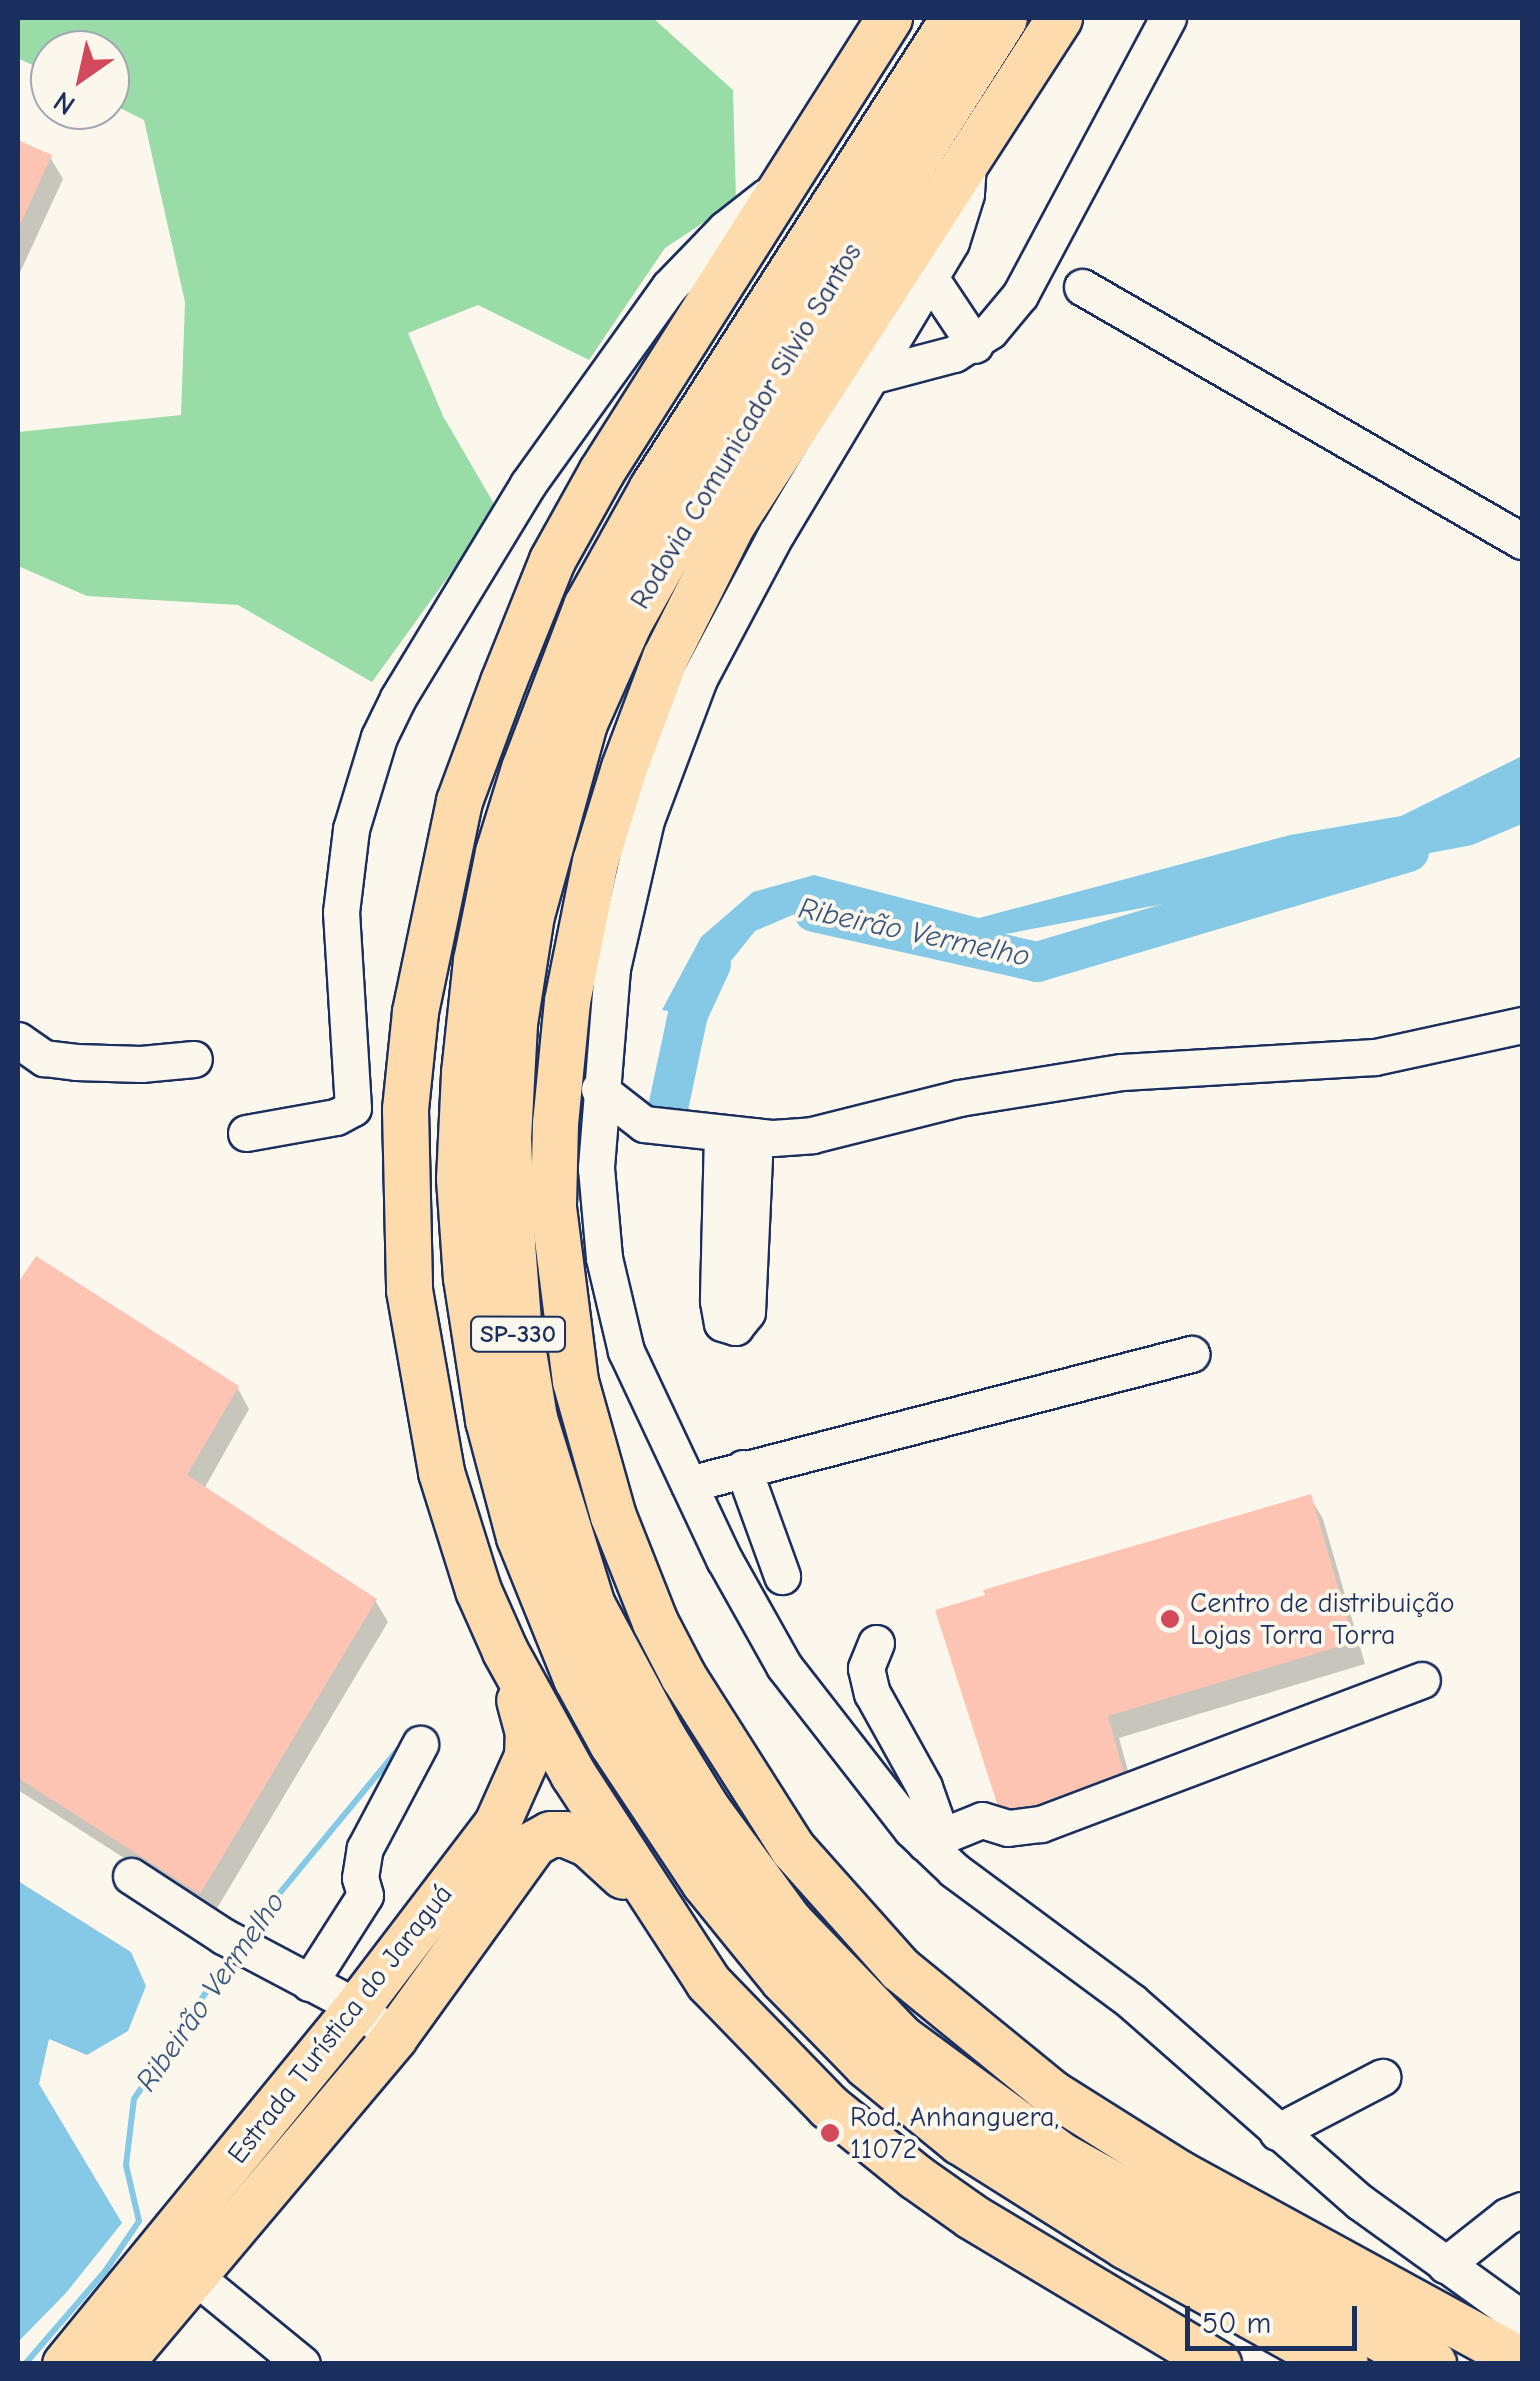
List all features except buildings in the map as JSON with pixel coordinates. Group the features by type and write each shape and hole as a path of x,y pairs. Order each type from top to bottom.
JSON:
{"highway":[{"name":"Rodovia Comunicador Silvio Santos","path":"957,18 655,489 589,607 527,769 501,853 479,961 467,1074 462,1178 469,1278 491,1420 522,1536 579,1678 614,1742 707,1882 785,1978 868,2064 962,2140 1127,2244 1343,2364"},
{"name":"Rodovia Comunicador Silvio Santos","path":"1002,18 690,508 627,622 582,723 529,916 512,1024 506,1138 510,1244 516,1322 532,1418 590,1606 622,1670 688,1782 787,1922 900,2040 1059,2157 1431,2364"}],"main road":[{"path":"888,18 601,472 552,560 459,801 425,953 405,1109 409,1290 441,1472 478,1590 505,1652 573,1774 708,1982 767,2048 875,2146 972,2216 1218,2364"},
{"path":"1059,18 732,524 665,657 624,767 596,861 568,1002 555,1123 553,1207 575,1381 612,1516 683,1676 745,1780 793,1848 900,1968 983,2041 1052,2093 1179,2174 1522,2361"},
{"name":"Estrada Turística do Jaraguá","path":"119,2364 177,2261 357,2007 497,1823 522,1774 528,1733 505,1652"},
{"name":"Estrada Turística do Jaraguá","path":"65,2364 177,2261 394,2037 457,1954 520,1858 550,1834 565,1834 588,1844 666,1921"}],"street":[{"path":"870,376 921,366 975,344 1020,295 1168,18"},
{"path":"968,158 961,211 931,279 776,534 692,696 646,820 612,968 599,1089 596,1168 604,1258 626,1351 724,1559 784,1666 841,1745 933,1839 954,1870 1131,2000 1360,2202 1522,2319"},
{"path":"246,1133 336,1117 356,1104 340,912 351,828 363,780 398,698 528,484 669,287 725,229 784,184"},
{"path":"931,279 975,344"},
{"path":"1082,287 1522,541"},
{"path":"599,1089 644,1124 738,1134 812,1134 959,1098 1122,1072 1376,1057 1522,1025"},
{"path":"18,1040 44,1058 76,1062 141,1064 194,1059"},
{"path":"596,1168 644,1124"},
{"path":"689,1484 1191,1354"},
{"path":"743,1468 782,1576"},
{"path":"876,1643 866,1668 872,1693 924,1787 933,1839"},
{"path":"933,1839 982,1820 1008,1828 1041,1824 1422,1680"},
{"path":"298,1976 365,1895 360,1878 364,1848 420,1744"},
{"path":"130,1876 175,1907 357,2007 394,2037"},
{"path":"1277,2132 1382,2077"},
{"path":"1445,2265 1507,2216 1522,2210"},
{"path":"177,2261 284,2358"}],"green space":[{"path":"18,18 653,18 733,90 736,201 665,248 589,360 478,305 408,333 443,416 497,509 372,682 238,605 87,596 18,566 18,432 181,415 185,302 144,120 130,113 130,30 30,30 30,64 18,58"}],"water":[{"name":"Ribeirão Vermelho","path":"1522,756 1522,824 1472,845 980,939 795,914 755,931 727,966 705,1017 662,1010 701,937 753,892 814,875 979,918 1290,835 1401,816"},
{"path":"18,1881 131,1952 146,1986 128,2031 87,2055 49,2039 39,2084 122,2223 66,2293 18,2342"}],"waterway":[{"name":"Ribeirão Vermelho","path":"814,912 1037,962 1409,852"},
{"name":"Ribeirão Vermelho","path":"667,1113 688,1014 711,964"},
{"name":"Ribeirão Vermelho","path":"246,1934 400,1747"},
{"name":"Ribeirão Vermelho","path":"25,2364 106,2270 139,2221 126,2165 134,2099 233,1952"}],"place":[{"name":"Centro de distribuição Lojas Torra Torra","path":"1170,1619"},
{"name":"Rod. Anhanguera, 11072","path":"830,2133"}]}
